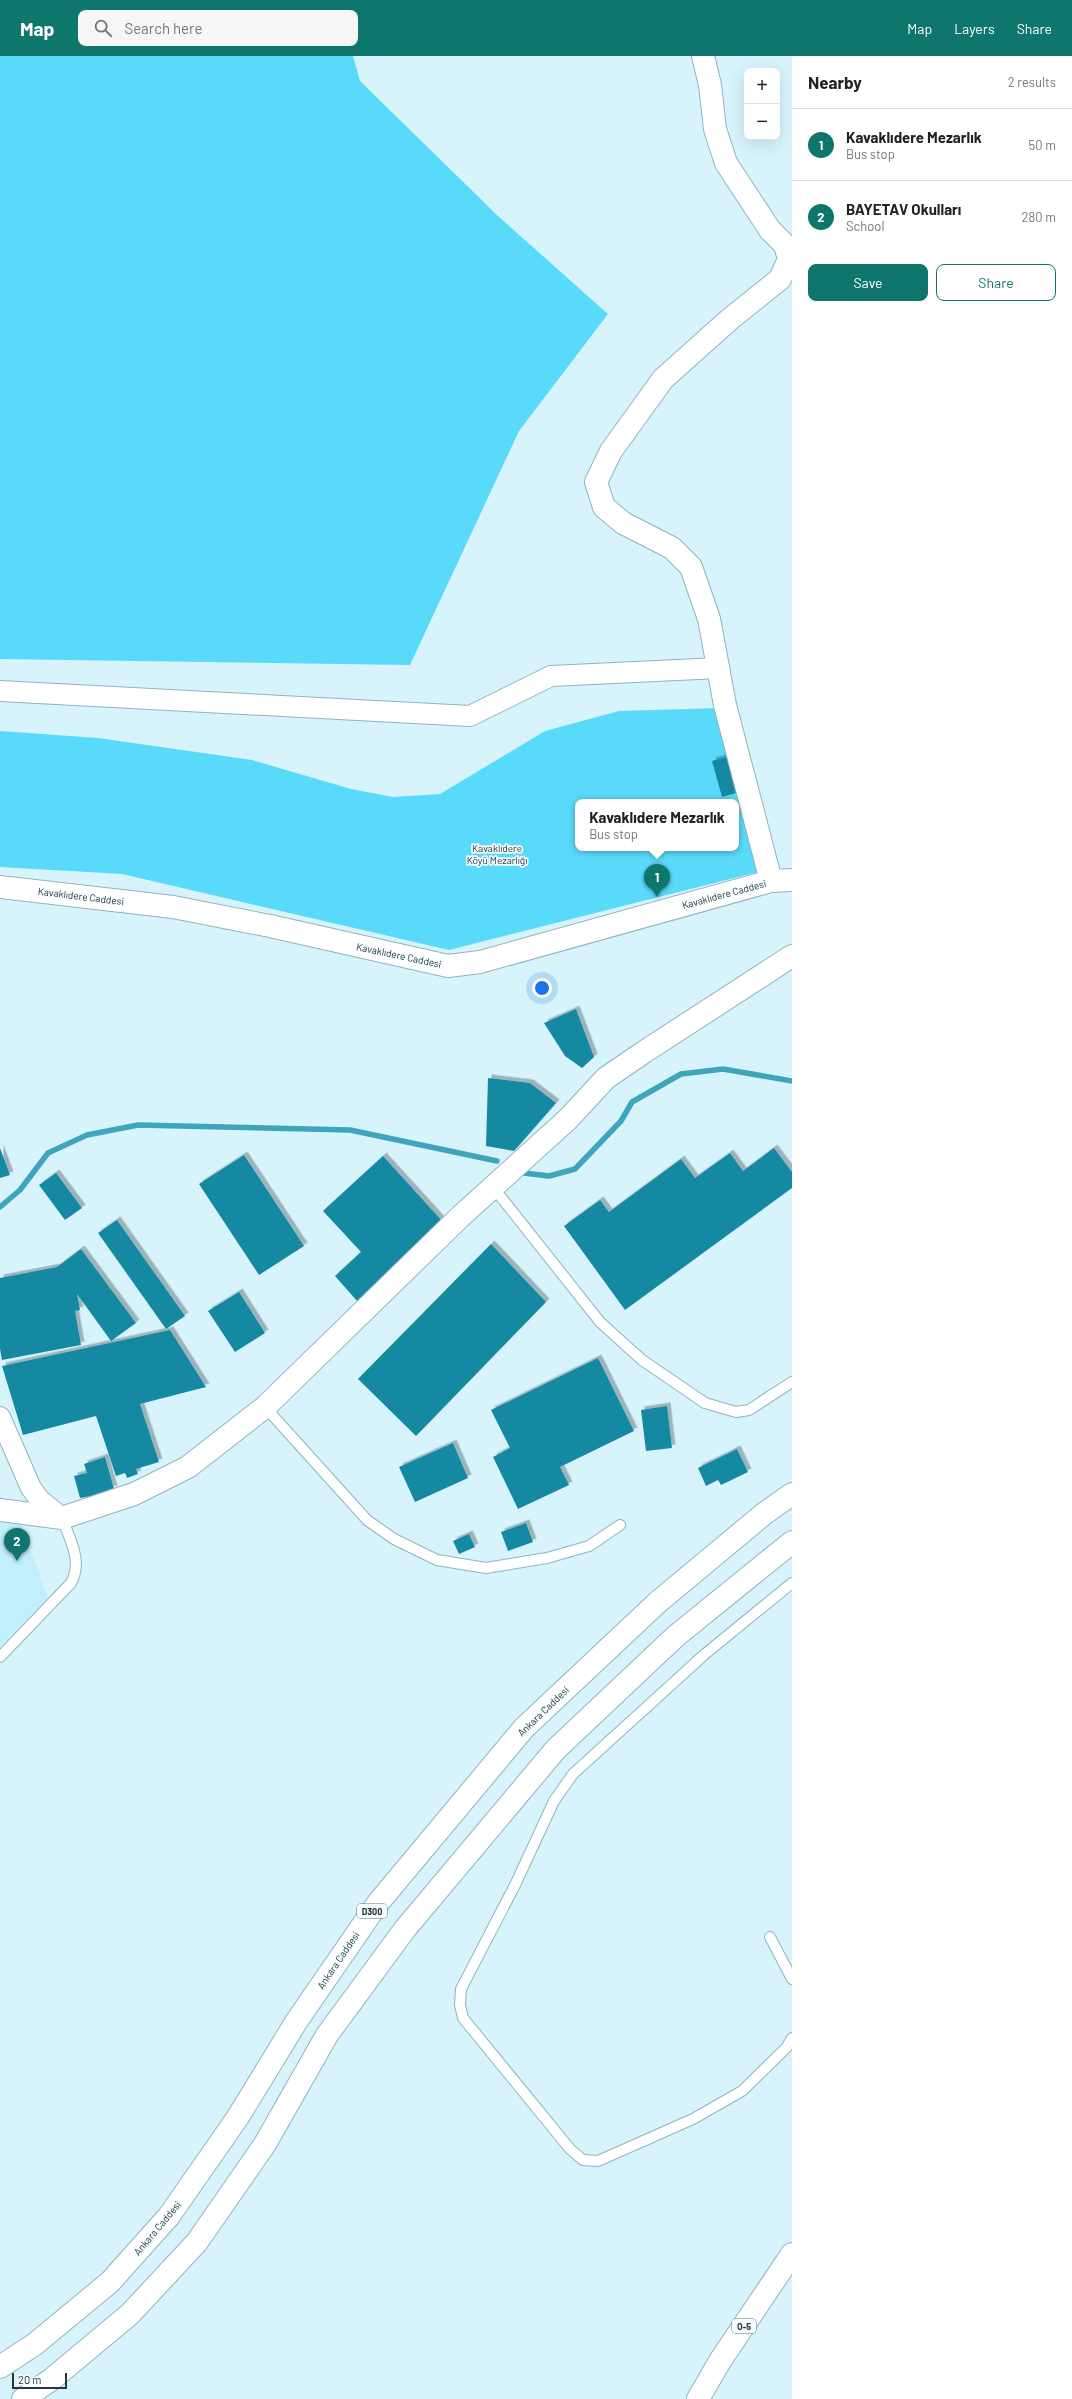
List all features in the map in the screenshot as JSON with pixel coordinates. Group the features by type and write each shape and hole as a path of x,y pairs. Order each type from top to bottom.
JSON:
{"main road":[{"path":"703,56 710,85 715,129 726,163 770,230 785,245 790,258 780,279 730,319 663,379 612,451 596,482 604,507 624,523 672,548 691,567 709,619 726,705 782,881"},
{"name":"Kavaklıdere Caddesi","path":"0,887 173,907 270,926 448,966 480,962 782,881"},
{"path":"0,1510 62,1518 134,1494 188,1467 265,1407 494,1187 568,1119 606,1078 792,956"},
{"name":"Ankara Caddesi","path":"0,2367 35,2344 110,2282 169,2216 238,2117 296,2022 378,1902 524,1728 658,1602 765,1513 792,1494"},
{"path":"23,2399 52,2379 130,2314 197,2242 265,2144 327,2035 405,1928 556,1749 676,1636 792,1542"},
{"name":"O-5","path":"698,2399 720,2362 792,2254"}],"street":[{"path":"0,691 470,716 550,676 719,668"},
{"path":"0,1417 31,1488 40,1500 62,1518"}],"lane":[{"path":"494,1187 600,1322 642,1360 705,1403 736,1412 749,1410 792,1382"},
{"path":"265,1407 367,1520 394,1539 437,1560 486,1568 547,1558 589,1546 620,1525"},
{"path":"0,1657 71,1583 76,1574 77,1562 62,1518"},
{"path":"792,1583 705,1654 573,1774 554,1801 516,1883 461,1989 460,2005 463,2018 570,2149 583,2160 598,2161 693,2119 742,2092 787,2047 792,2038"},
{"path":"770,1937 792,1979"}],"shaded area":[{"path":"0,1522 21,1524 48,1598 0,1646"}],"green space":[{"path":"0,56 353,56 360,81 498,216 608,314 519,431 410,665 0,659"},
{"name":"Kavaklıdere Köyü Mezarlığı","path":"719,708 766,870 449,950 122,874 0,867 0,731 98,738 252,760 351,789 393,797 440,794 545,731 619,711"}],"building":[{"path":"729,756 740,792 722,797 712,761"},
{"path":"576,1009 594,1057 582,1068 565,1056 544,1023"},
{"path":"488,1078 530,1083 556,1103 514,1151 486,1146"},
{"path":"0,1148 10,1175 0,1178"},
{"path":"774,1148 792,1172 792,1188 625,1310 564,1226 600,1200 609,1212 681,1159 695,1178 730,1153 743,1171"},
{"path":"244,1155 304,1246 259,1275 199,1184"},
{"path":"383,1156 444,1223 358,1302 335,1276 361,1252 323,1211"},
{"path":"56,1173 82,1208 65,1220 39,1185"},
{"path":"117,1220 185,1316 166,1329 98,1233"},
{"path":"491,1244 546,1302 416,1436 358,1379"},
{"path":"81,1249 136,1323 111,1341 77,1294 80,1310 75,1311 81,1345 2,1360 0,1349 0,1278 57,1267"},
{"path":"239,1292 265,1333 235,1352 208,1311"},
{"path":"170,1330 206,1387 140,1404 159,1462 136,1469 138,1474 127,1478 125,1473 116,1476 96,1416 23,1435 2,1366"},
{"path":"598,1358 634,1431 560,1467 569,1485 518,1509 493,1457 510,1448 491,1410"},
{"path":"667,1406 672,1448 646,1451 641,1410"},
{"path":"453,1443 468,1478 415,1502 399,1467"},
{"path":"737,1449 748,1472 721,1485 718,1480 706,1486 698,1468"},
{"path":"105,1457 114,1489 108,1490 109,1493 80,1498 74,1476 87,1473 84,1464"},
{"path":"526,1523 533,1542 508,1551 501,1532"},
{"path":"469,1534 475,1547 459,1554 453,1541"}],"waterway":[{"path":"524,1173 549,1176 575,1169 621,1121 632,1102 681,1074 723,1069 792,1081"},
{"path":"0,1207 20,1190 48,1153 87,1135 138,1125 350,1130 497,1161"}],"place":[{"name":"Kavaklıdere Mezarlık","path":"657,897"},
{"name":"BAYETAV Okulları","path":"17,1561"}]}
